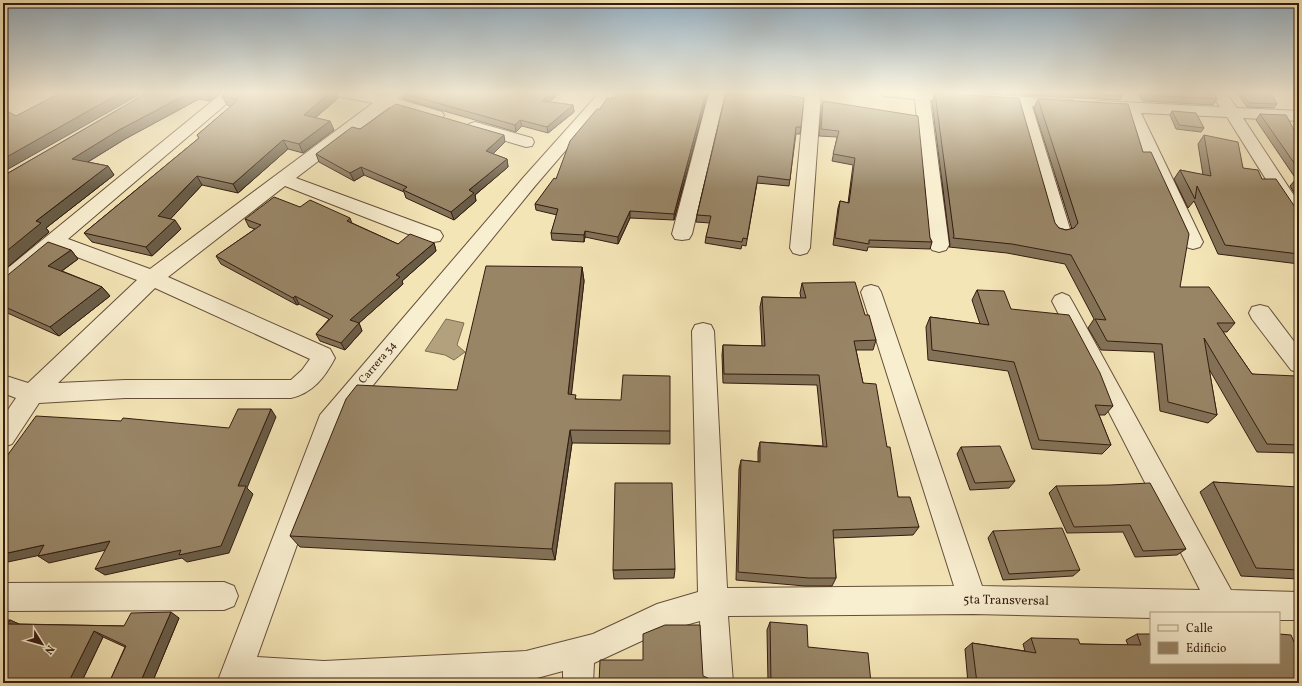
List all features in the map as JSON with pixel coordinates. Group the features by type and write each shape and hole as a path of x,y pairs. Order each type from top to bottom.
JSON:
{"street":[{"path":"3,283 193,125"},
{"path":"3,437 32,394 152,278 355,125"},
{"path":"469,125 526,142"},
{"name":"Carrera 34","path":"234,677 329,422 529,182 579,125"},
{"path":"682,234 708,125"},
{"path":"800,248 810,125"},
{"path":"926,125 940,245"},
{"path":"1029,125 1061,232"},
{"path":"1139,125 1193,242"},
{"path":"1240,125 1299,217"},
{"path":"283,179 434,236"},
{"path":"3,384 32,394 125,389 296,389 324,358 322,355 152,278 54,241"},
{"path":"871,292 972,600"},
{"path":"1062,301 1223,605"},
{"path":"1260,313 1299,364"},
{"path":"703,331 713,602 718,683"},
{"path":"3,597 224,596"},
{"name":"5ta Transversal","path":"234,677 324,676 526,666 596,648 657,619 713,602 972,600 1299,606"},
{"path":"578,683 580,652"}],"shaded area":[{"path":"446,319 464,323 457,345 465,352 454,360 445,355 425,351"}],"building":[{"path":"3,125 63,125 3,159"},
{"path":"91,125 128,125 72,159 108,166 36,221 41,223 3,254 3,176"},
{"path":"209,125 325,125 299,144 283,140 233,184 197,176 158,216 175,220 146,247 84,233 199,138 197,135"},
{"path":"366,125 469,125 504,135 486,151 507,159 469,190 474,193 451,212 403,190 407,187 361,167 350,173 316,154 352,127 360,129"},
{"path":"583,125 698,125 674,214 630,211 618,237 585,231 584,235 551,233 558,209 535,204 554,178 556,179 570,141"},
{"path":"718,125 801,125 801,127 796,127 790,180 758,176 747,239 743,238 742,242 706,237 711,216 697,215"},
{"path":"821,125 919,125 930,238 932,242 869,240 869,244 835,238 840,201 849,203 855,158 833,154 839,131 821,129"},
{"path":"939,125 1027,125 1055,223 1059,228 1066,230 1074,228 1078,223 1046,125 1135,125 1143,152 1151,152 1189,234 1180,287 1209,287 1235,323 1217,323 1252,374 1296,376 1299,380 1299,445 1267,444 1204,338 1217,415 1168,402 1162,344 1107,341 1095,319 1106,320 1071,255 1012,244 953,238 954,236"},
{"path":"1179,125 1202,125 1204,128"},
{"path":"1268,125 1291,125 1299,139 1299,170"},
{"path":"1204,135 1238,142 1243,168 1258,170 1262,179 1276,179 1299,213 1299,254 1225,245 1197,186 1195,199 1180,170 1211,176"},
{"path":"274,197 300,207 310,200 350,218 347,221 398,244 410,234 434,243 396,275 400,277 350,320 359,323 341,343 316,334 333,316 295,296 293,298 216,256 261,225 245,219"},
{"path":"48,242 71,250 48,266 102,287 50,327 3,306 3,279"},
{"path":"486,266 582,267 568,394 576,395 575,399 621,400 623,375 670,376 670,431 570,430 552,549 290,536 346,399 357,385 457,390"},
{"path":"855,282 865,315 869,315 876,340 854,341 863,383 876,384 887,447 890,447 898,497 910,497 919,527 833,530 836,578 809,578 738,572 741,460 760,462 760,442 827,447 819,375 724,374 723,345 765,346 762,297 806,298 802,283"},
{"path":"977,290 1004,291 1011,309 1069,315 1100,373 1113,406 1095,405 1111,445 1039,440 1014,362 932,350 930,317 989,325"},
{"path":"238,409 271,409 238,486 246,486 221,546 179,555 181,550 95,569 110,541 38,556 44,545 3,554 3,466 8,460 4,460 36,416 121,421 123,418 229,428"},
{"path":"1000,446 1015,481 975,483 961,447"},
{"path":"1213,482 1299,488 1299,570 1256,568"},
{"path":"615,483 672,483 675,569 613,570"},
{"path":"1150,483 1186,549 1143,551 1130,525 1074,527 1056,486 1110,485"},
{"path":"1062,528 1080,570 1009,574 993,531"},
{"path":"171,612 140,683 109,683 126,646 94,631 68,683 3,683 3,620 10,620 7,624 124,626 131,613"},
{"path":"770,622 807,625 808,647 868,653 871,683 771,683"},
{"path":"665,625 700,625 703,676 708,678 708,683 599,683 600,660 643,660 643,634"},
{"path":"1137,634 1150,634 1150,664 1280,664 1280,634 1291,635 1299,653 1299,683 977,683 972,643 1036,653 1031,638 1078,639 1080,644 1141,645"}]}
